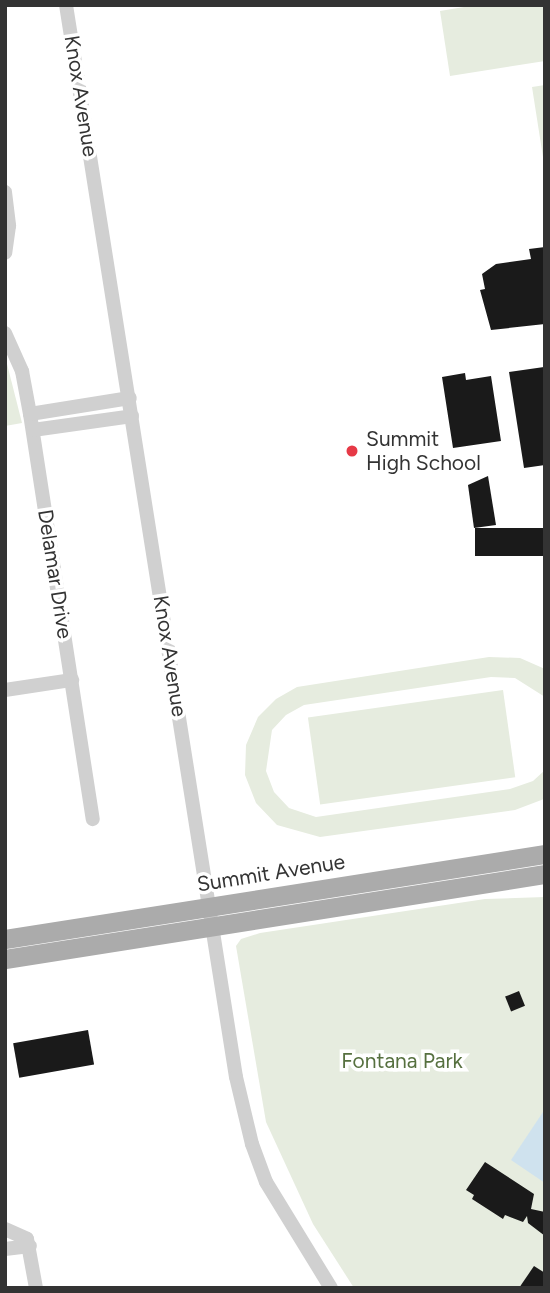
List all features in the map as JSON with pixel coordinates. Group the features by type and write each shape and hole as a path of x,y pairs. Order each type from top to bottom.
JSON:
{"main road":[{"name":"Summit Avenue","path":"5,939 545,854"},
{"name":"Summit Avenue","path":"5,959 545,874"}],"street":[{"name":"Knox Avenue","path":"66,5 209,906 252,1144 286,1220 331,1288"},
{"path":"5,192 9,226 5,253"},
{"name":"Delamar Drive","path":"5,333 22,371 33,430 93,819"},
{"path":"30,414 130,398"},
{"path":"33,430 132,416"},
{"path":"5,690 72,680"},
{"path":"5,1229 21,1234 30,1246 36,1288"},
{"path":"5,1249 30,1246"}],"green space":[{"path":"476,5 545,5 545,61 450,76 440,11"},
{"path":"545,85 543,127 545,170 532,87"},
{"path":"5,356 22,423 5,426"},
{"path":"489,657 520,658 545,669 545,697 515,678 491,677 304,705 286,715 272,730 266,771 274,792 289,808 316,817 510,789 533,781 545,770 544,799 515,810 320,837 277,825 256,803 245,775 246,745 258,717 276,699 297,687"},
{"path":"503,690 515,777 320,805 308,717"},
{"name":"Fontana Park","path":"545,897 545,1288 354,1288 313,1224 266,1122 236,946 241,939 260,933 485,899"}],"water":[{"path":"545,1109 545,1183 511,1160"}],"building":[{"path":"545,247 545,324 491,330 480,290 485,289 482,274 496,264 531,259 529,249"},
{"path":"544,367 545,465 524,468 509,372"},
{"path":"465,373 466,380 491,376 501,441 453,448 442,377"},
{"path":"488,476 496,525 474,528 468,485"},
{"path":"475,528 545,528 545,556 475,556"},
{"path":"519,991 525,1006 511,1011 505,997"},
{"path":"88,1030 94,1064 19,1078 13,1043"},
{"path":"485,1162 534,1194 531,1209 545,1212 545,1236 528,1223 527,1216 523,1222 505,1215 503,1219 472,1199 474,1195 466,1190"},
{"path":"534,1266 545,1273 545,1288 519,1288"}],"place":[{"name":"Summit High School","path":"352,451"}]}
